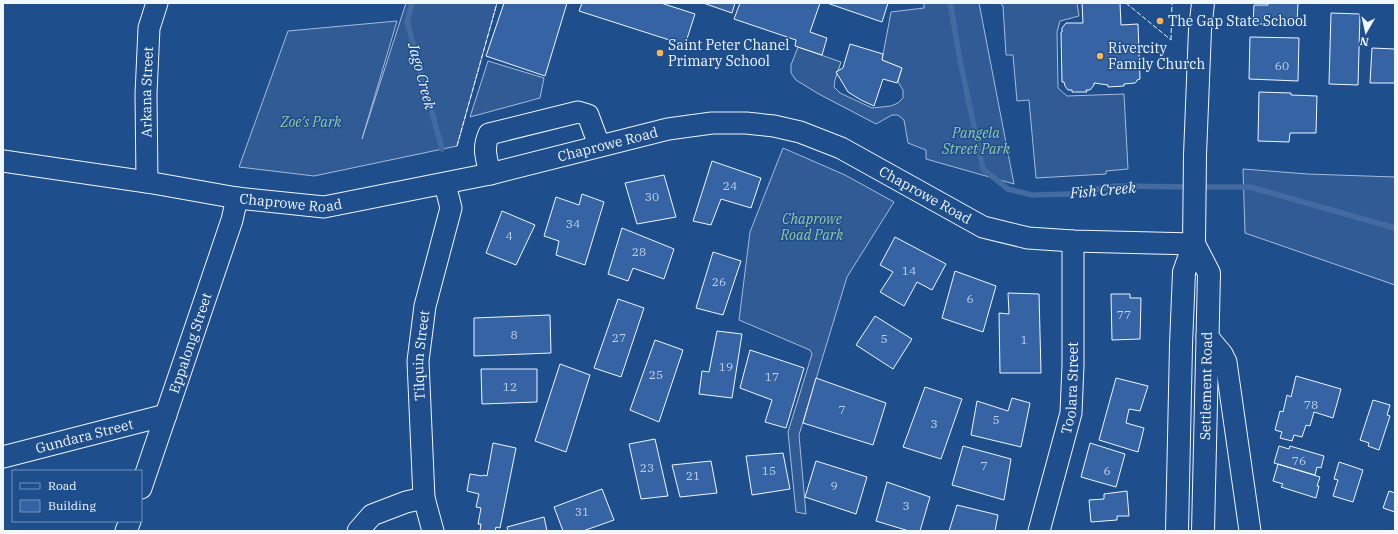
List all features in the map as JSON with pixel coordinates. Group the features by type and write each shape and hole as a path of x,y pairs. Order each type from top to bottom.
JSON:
{"main road":[{"name":"Settlement Road","path":"1177,531 1184,272 1194,244 1195,155 1200,30 1203,3"},
{"name":"Settlement Road","path":"1194,244 1209,273 1203,531"},
{"path":"1178,508 1192,452 1194,355 1199,342 1207,336"}],"street":[{"name":"Arkana Street","path":"147,182 146,94 149,28 157,3"},
{"path":"490,174 485,151 485,143 489,134 502,130 578,112 588,115 599,146"},
{"name":"Chaprowe Road","path":"3,161 147,182 238,198 324,207 490,174 668,128 712,123 746,123 774,126 800,132 842,148 983,226 1028,238 1073,241 1194,244"},
{"name":"Tilquin Street","path":"433,531 424,498 418,361 425,306 451,208 445,184"},
{"name":"Eppalong Street","path":"142,485 232,220 238,198"},
{"name":"Toolara Street","path":"1039,531 1071,413 1073,365 1073,241"},
{"path":"1207,336 1222,354 1226,362 1250,531"},
{"name":"Gundara Street","path":"3,457 166,415"},
{"path":"1238,531 1234,492 1239,461"},
{"path":"358,531 372,515 406,502 424,498"}],"shaded area":[{"path":"406,3 497,3 457,146 314,176 239,167 288,31 397,21 362,139"},
{"path":"924,3 979,3 1014,184 926,159 926,150 908,143 904,120 898,115 892,115 876,124 817,93 796,80 791,73 791,65 798,47 841,62 834,87 840,93 872,108 891,106 898,103 903,98 903,90 898,82 902,68 882,60 891,12 924,8"},
{"path":"1000,3 1077,3 1079,16 1060,21 1057,32 1058,88 1067,96 1124,94 1128,169 1106,171 1106,174 1036,178 1029,100 1017,101 1013,55 1006,55 1003,6"},
{"path":"488,61 544,78 540,98 470,117"},
{"name":"Chaprowe Road Park","path":"783,148 845,175 894,202 847,277 799,435 806,514 796,512 788,432 812,354 810,350 739,320 750,232"},
{"path":"1243,169 1308,174 1395,177 1395,285 1245,233"}],"building":[{"path":"504,3 567,3 545,76 486,56"},
{"path":"582,3 661,3 695,14 685,45 579,11"},
{"path":"703,3 735,3 732,13"},
{"path":"740,3 820,3 810,32 827,38 822,55 795,46 796,40 734,19"},
{"path":"827,3 888,3 882,22"},
{"name":"Rivercity Family Church","path":"1082,3 1120,3 1121,25 1138,24 1140,79 1135,83 1124,84 1124,86 1108,87 1108,85 1094,83 1090,90 1086,90 1087,92 1072,92 1072,90 1068,90 1064,82 1062,82 1062,28 1066,23 1083,23"},
{"path":"1268,3 1298,3 1297,24 1253,24 1254,5 1268,5"},
{"path":"1331,13 1360,14 1358,85 1329,84"},
{"path":"1250,37 1299,38 1298,81 1249,79"},
{"path":"850,44 883,54 882,60 902,68 897,83 883,79 874,106 848,92 836,72 843,68"},
{"path":"1372,48 1395,49 1395,83 1370,83"},
{"path":"1259,92 1291,93 1291,95 1317,96 1316,133 1290,133 1289,142 1258,141"},
{"path":"712,161 761,178 751,208 721,199 711,225 693,221"},
{"path":"664,175 676,217 637,224 625,183"},
{"path":"582,194 604,202 585,265 556,255 559,241 544,236 556,197 579,205"},
{"path":"502,211 535,225 516,265 486,253"},
{"path":"622,228 674,249 664,279 633,268 628,281 608,274"},
{"path":"895,237 946,264 932,290 917,282 904,306 880,292 893,272 880,265"},
{"path":"713,252 741,261 723,315 696,308"},
{"path":"955,271 996,286 983,332 942,318"},
{"path":"1008,293 1039,294 1041,373 1000,373 999,313 1009,314"},
{"path":"1111,294 1130,294 1130,298 1141,298 1140,339 1112,340"},
{"path":"618,299 644,308 621,377 594,368"},
{"path":"550,315 551,353 474,356 474,318"},
{"path":"875,316 912,339 893,369 856,345"},
{"path":"717,331 742,334 732,398 699,394 702,371 709,372"},
{"path":"655,340 683,350 659,422 630,410"},
{"path":"750,350 804,368 786,428 765,422 772,400 740,388"},
{"path":"560,364 590,375 566,452 535,441"},
{"path":"481,369 537,369 537,402 482,404"},
{"path":"1296,376 1341,389 1333,418 1314,412 1310,426 1306,425 1302,437 1294,435 1292,441 1280,438 1282,432 1275,430 1280,411 1283,412 1287,395 1291,397"},
{"path":"816,378 886,403 873,445 803,423"},
{"path":"1116,378 1148,386 1140,411 1129,409 1126,423 1144,428 1138,452 1099,440"},
{"path":"925,387 962,399 941,459 903,447"},
{"path":"1012,398 1030,403 1021,447 971,435 977,401 1008,411"},
{"path":"1373,400 1390,405 1387,415 1390,416 1379,450 1368,446 1369,443 1360,440"},
{"path":"655,439 668,496 641,499 629,444"},
{"path":"493,443 516,448 500,528 496,527 495,531 480,531 481,524 478,524 481,508 476,507 479,494 467,491 470,474 487,476"},
{"path":"1090,443 1125,454 1116,487 1081,477"},
{"path":"963,446 1011,459 1004,500 952,485"},
{"path":"1279,446 1289,449 1290,446 1324,456 1321,468 1317,467 1315,475 1274,463"},
{"path":"783,453 790,489 752,495 746,456"},
{"path":"711,461 717,493 680,497 672,465"},
{"path":"816,461 867,477 856,514 805,497"},
{"path":"1339,462 1363,470 1353,502 1333,496 1338,480 1334,479"},
{"path":"1278,464 1320,477 1317,486 1319,486 1316,498 1281,487 1283,484 1273,481"},
{"path":"887,482 930,497 920,531 909,531 876,521"},
{"path":"602,489 614,520 583,531 563,531 554,507"},
{"path":"1127,491 1129,516 1117,516 1117,520 1091,522 1089,500 1104,499 1104,494"},
{"path":"1389,491 1395,493 1395,512 1383,508"},
{"path":"957,505 998,515 995,531 949,531"},
{"path":"544,517 547,531 508,531 507,527"}],"waterway":[{"name":"Jago Creek","path":"412,3 407,22 442,149"},
{"name":"Fish Creek","path":"950,3 960,60 983,169 1008,189 1032,195 1068,194 1116,186 1190,187"},
{"name":"Fish Creek","path":"1199,187 1250,187 1395,228"}],"fence":[{"path":"457,146 497,3"},
{"path":"1126,3 1171,40"},
{"path":"1171,40 1172,3"}],"place":[{"name":"The Gap State School","path":"1160,21"},
{"name":"Saint Peter Chanel Primary School","path":"660,53"},
{"name":"Rivercity Family Church","path":"1100,56"}],"park label":[{"name":"Zoe's Park","path":"311,122"},
{"name":"Pangela Street Park","path":"976,142"}]}
